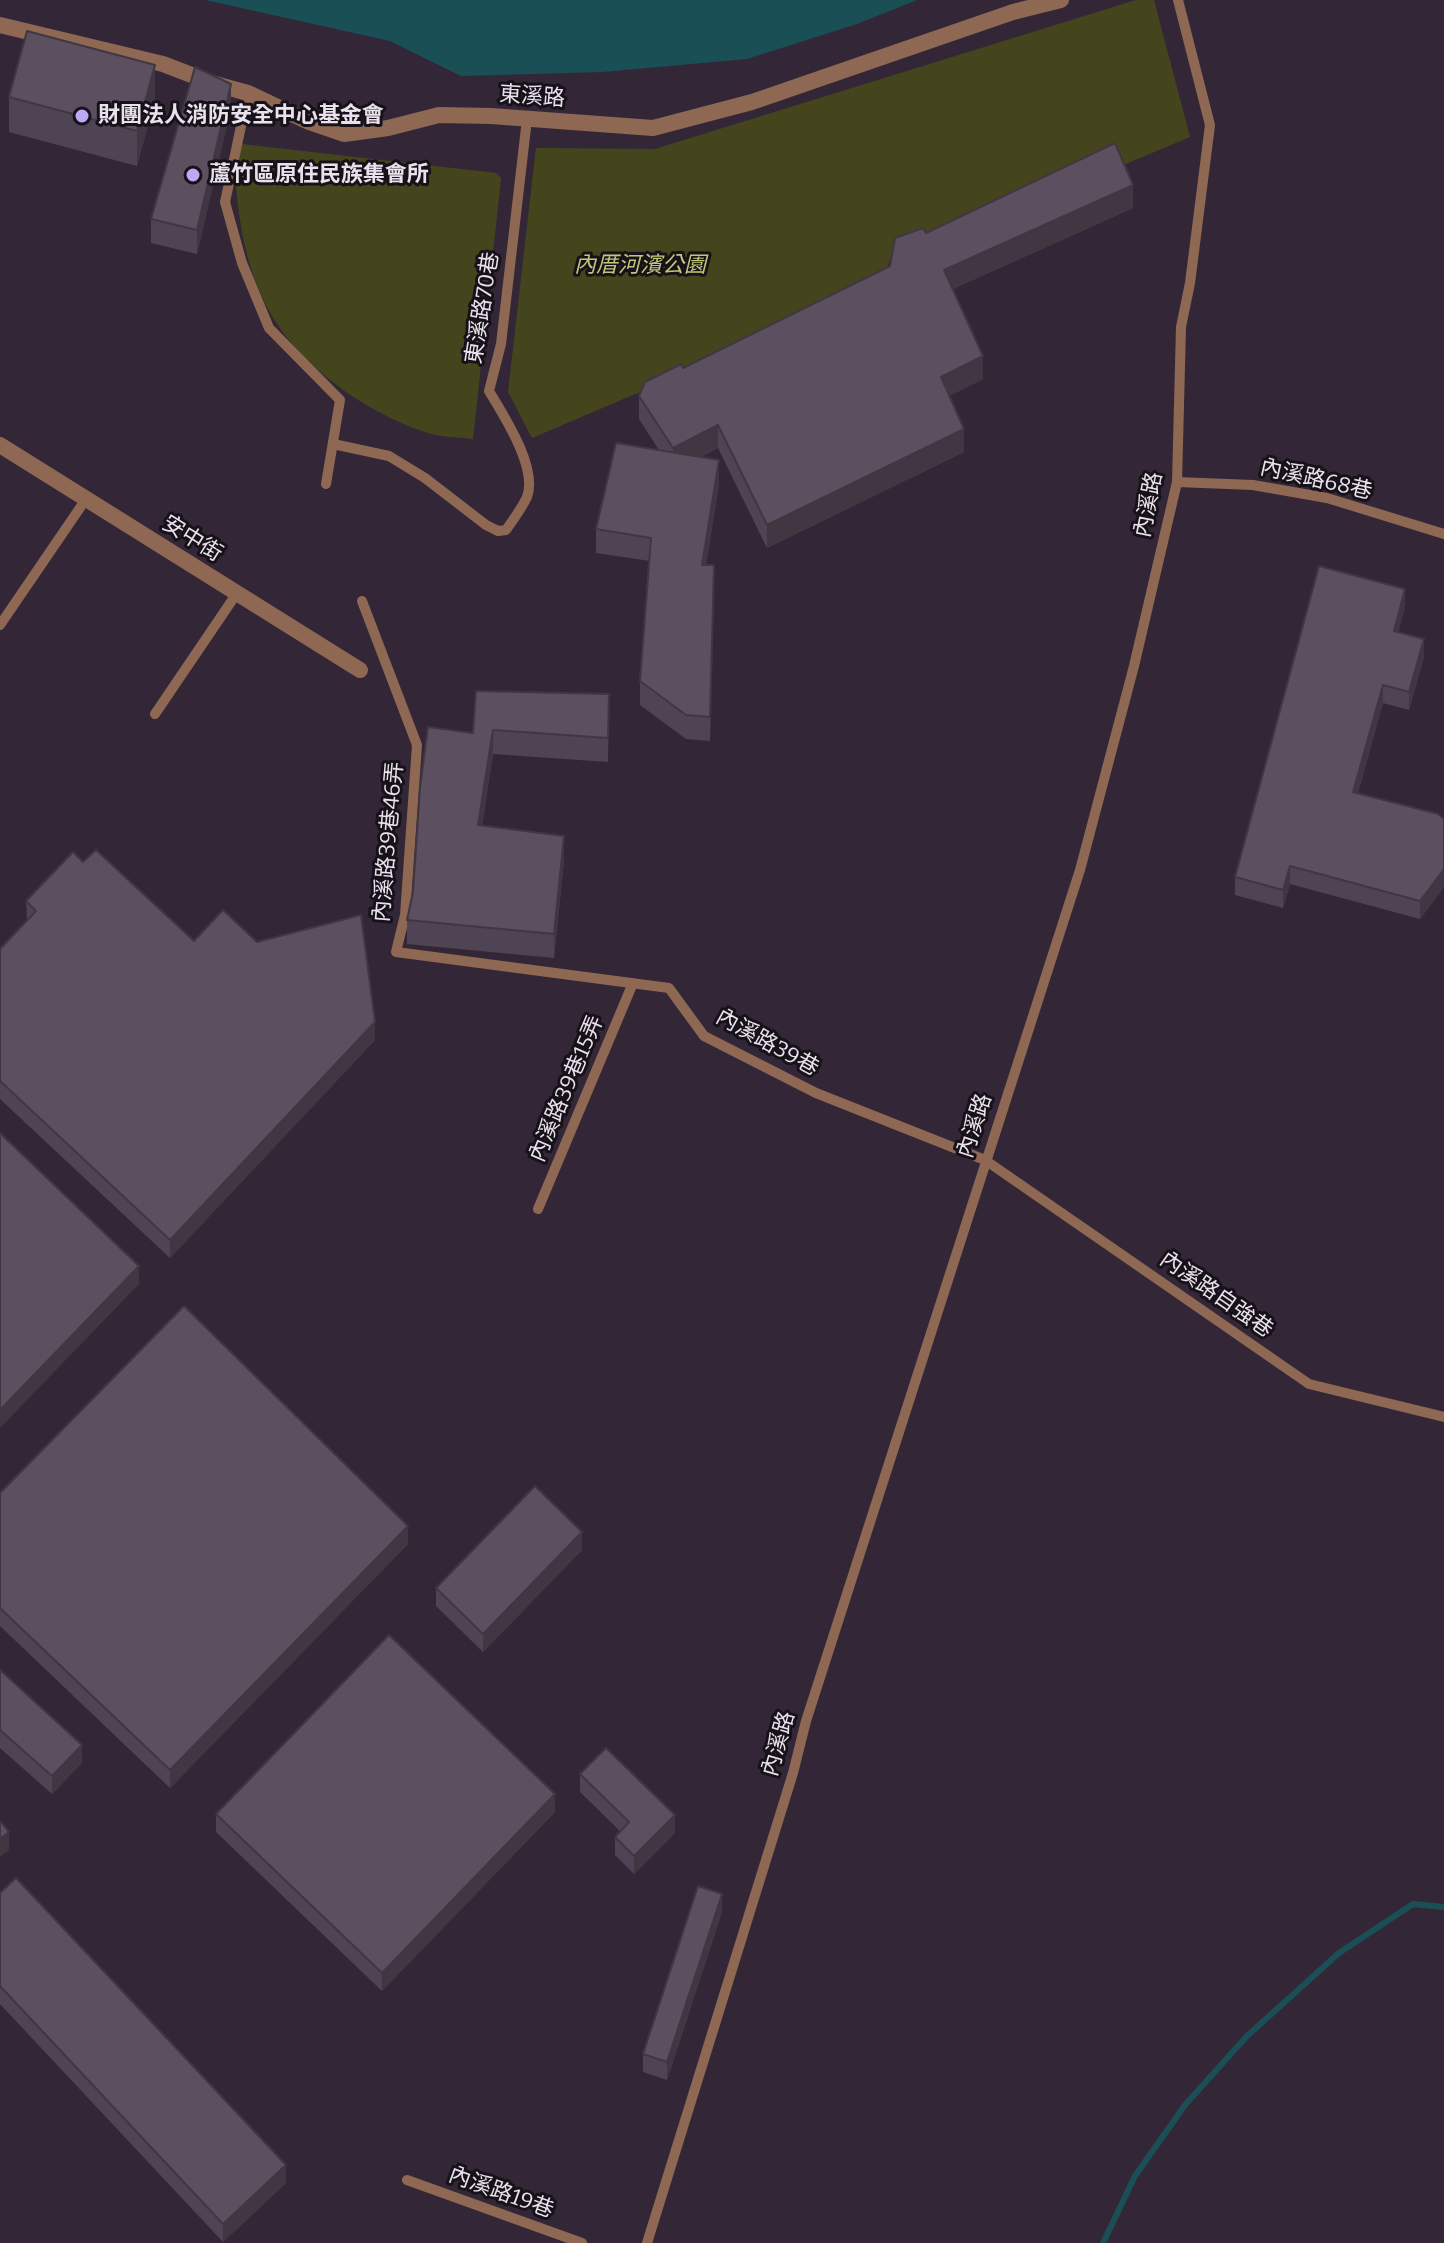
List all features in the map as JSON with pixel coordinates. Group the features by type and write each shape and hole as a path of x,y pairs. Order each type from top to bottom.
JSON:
{"street":[{"name":"東溪路","path":"0,25 163,64 248,93 309,122 344,134 388,128 439,115 653,128 752,102 1013,12 1061,0"},
{"name":"安中街","path":"0,445 360,670"}],"lane":[{"name":"內溪路","path":"647,2243 793,1773 806,1721 1080,870 1134,666 1177,482 1181,327 1190,283 1210,125 1178,0"},
{"path":"248,93 225,202 242,263 269,328 340,400 326,484"},
{"name":"東溪路70巷","path":"333,444 389,456 498,531 506,530 526,498 530,481 524,460 507,421 489,391 501,344 527,119"},
{"name":"內溪路68巷","path":"1177,482 1253,485 1327,498 1444,534"},
{"path":"0,625 86,499"},
{"path":"155,714 237,593"},
{"name":"內溪路39巷46弄","path":"362,601 417,745 405,915 396,952"},
{"name":"內溪路39巷","path":"396,952 669,988 704,1036 816,1093 985,1160"},
{"name":"內溪路39巷15弄","path":"538,1209 633,983"},
{"name":"內溪路自強巷","path":"985,1160 1309,1384 1444,1417"},
{"name":"內溪路19巷","path":"407,2180 582,2243"}],"green space":[{"name":"內厝河濱公園","path":"1136,0 1154,0 1190,137 928,247 891,257 881,283 769,337 532,438 508,392 536,148 655,149"},
{"path":"233,143 496,173 501,178 473,439 430,434 377,411 331,380 291,343 263,299 249,261 238,203"}],"shaded area":[{"path":"205,0 917,0 857,24 747,59 602,72 461,76 390,41"}],"building":[{"path":"27,31 155,65 137,131 9,97"},
{"name":"蘆竹區原住民族集會所","path":"195,67 231,84 197,230 151,219"},
{"path":"1115,143 1133,185 944,270 983,356 941,377 964,429 767,525 718,425 673,448 639,396 645,382 681,364 683,368 890,266 895,238 923,228 926,233"},
{"path":"616,443 719,460 702,565 714,565 710,717 686,715 640,681 651,538 596,529"},
{"path":"1319,566 1405,589 1394,631 1424,639 1409,692 1383,685 1353,792 1438,814 1444,819 1444,869 1420,901 1290,866 1283,890 1235,877"},
{"path":"476,691 609,694 608,738 493,730 478,825 564,836 554,934 407,920 413,892 420,788 428,727 473,733"},
{"path":"96,850 194,941 223,910 257,942 361,915 375,1022 170,1240 0,1081 0,949 36,911 26,901 73,852 83,862"},
{"path":"0,1133 139,1266 0,1410"},
{"path":"184,1306 408,1526 170,1770 0,1608 0,1493"},
{"path":"535,1486 582,1532 483,1634 436,1588"},
{"path":"389,1635 555,1794 382,1973 216,1814"},
{"path":"0,1670 82,1745 52,1776 0,1730"},
{"path":"606,1748 675,1815 634,1856 615,1837 629,1822 580,1774"},
{"path":"0,1821 9,1832 0,1839"},
{"path":"16,1878 286,2165 223,2224 0,1986 0,1893"},
{"path":"698,1886 722,1894 667,2062 643,2054"}],"waterway":[{"path":"1103,2243 1135,2176 1185,2105 1247,2036 1339,1953 1413,1904 1444,1907"}],"place":[{"name":"財團法人消防安全中心基金會","path":"82,116"},
{"name":"蘆竹區原住民族集會所","path":"193,175"}]}
